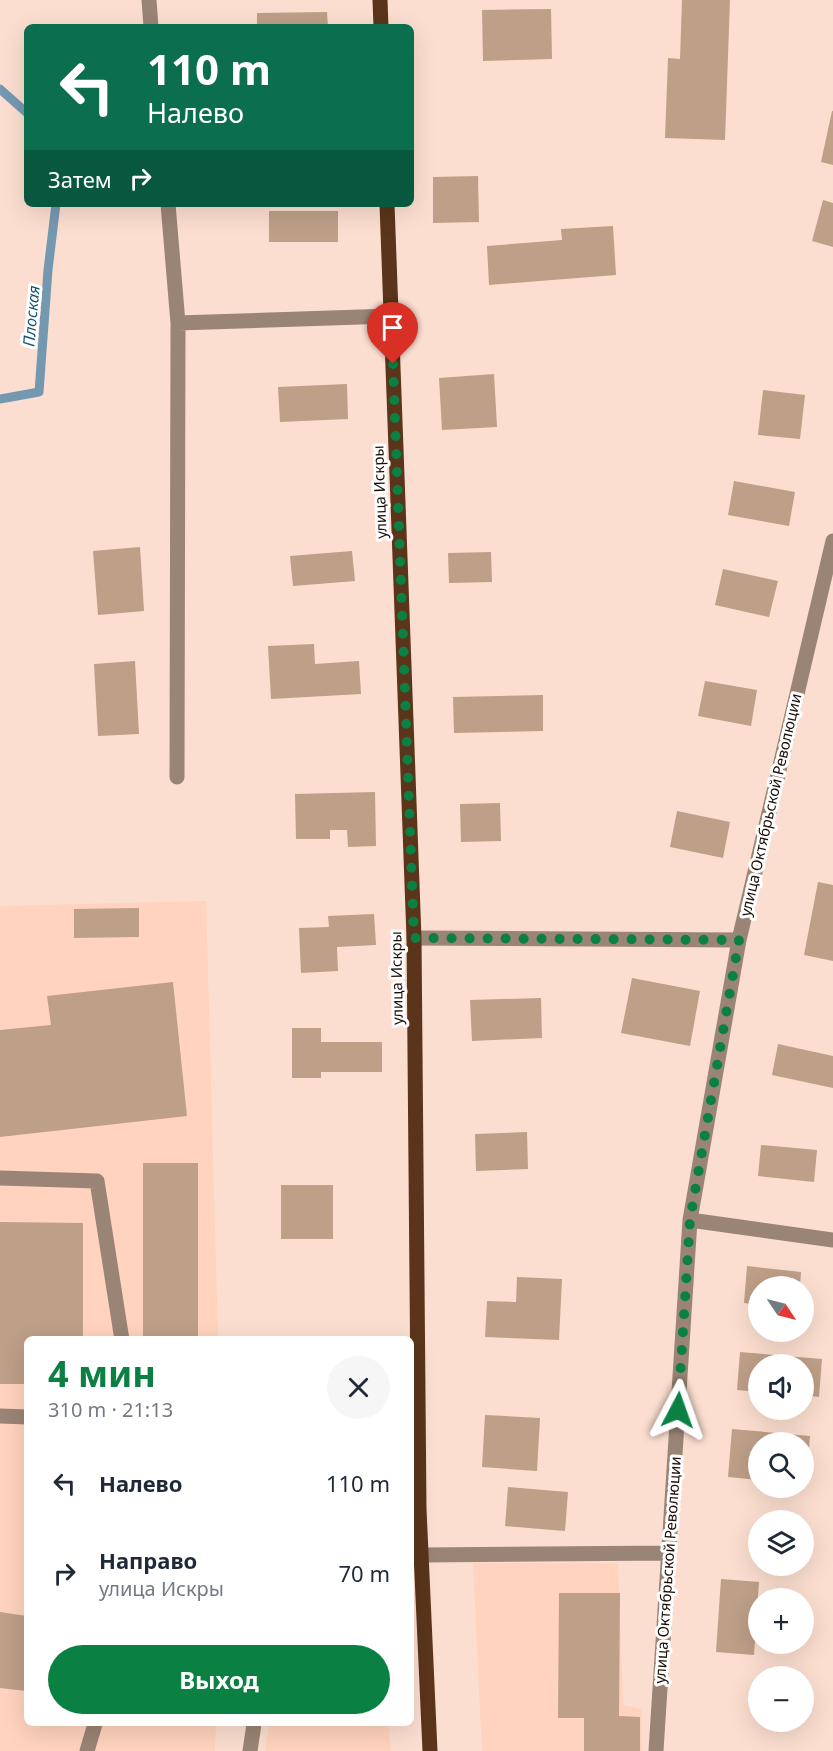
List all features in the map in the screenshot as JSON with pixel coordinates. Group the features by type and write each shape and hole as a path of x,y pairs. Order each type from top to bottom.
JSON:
{"main road":[{"path":"380,0 381,24"},
{"name":"улица Искры","path":"387,207 414,938 415,1510 421,1555 430,1751"}],"street":[{"path":"149,0 151,24"},
{"path":"168,207 178,322 177,777"},
{"path":"178,322 392,316"},
{"name":"улица Октябрьской Революции","path":"656,1751 690,1220 739,940 833,541"},
{"path":"414,938 739,940"},
{"path":"0,1178 97,1181 121,1336"},
{"path":"690,1220 833,1240"},
{"path":"0,1416 24,1417"},
{"path":"421,1555 669,1553"},
{"path":"87,1751 94,1726"},
{"path":"250,1751 254,1726"}],"shaded area":[{"path":"206,901 218,1336 24,1336 24,1726 216,1726 215,1751 0,1751 0,906"},
{"path":"473,1563 618,1563 623,1705 642,1709 642,1751 482,1751"},
{"path":"269,1726 388,1726 391,1751 265,1751"}],"building":[{"path":"682,0 730,0 725,140 665,138 668,58 680,59"},
{"path":"551,9 552,59 483,61 482,10"},
{"path":"327,12 328,24 257,24 257,13"},
{"path":"833,111 833,165 821,162"},
{"path":"478,176 479,222 433,223 433,177"},
{"path":"823,200 833,203 833,247 812,241"},
{"path":"269,211 338,211 338,242 269,242"},
{"path":"613,226 616,275 489,285 487,246 562,240 561,229"},
{"path":"494,374 497,427 442,430 439,378"},
{"path":"347,384 348,419 280,422 278,387"},
{"path":"763,390 805,395 800,439 758,435"},
{"path":"734,481 795,492 789,526 728,515"},
{"path":"140,547 144,611 98,615 93,551"},
{"path":"352,551 355,581 293,586 290,556"},
{"path":"491,552 492,582 449,583 448,553"},
{"path":"723,569 778,581 769,617 715,605"},
{"path":"314,644 315,664 359,661 361,694 271,699 268,646"},
{"path":"135,661 139,734 98,736 94,664"},
{"path":"705,681 757,690 751,726 698,716"},
{"path":"543,695 543,731 454,733 453,697"},
{"path":"375,792 376,846 348,847 347,830 330,830 330,839 296,839 295,794"},
{"path":"500,803 501,841 461,842 460,804"},
{"path":"677,811 730,822 723,858 670,847"},
{"path":"818,882 833,885 833,961 804,955"},
{"path":"139,908 139,937 74,938 74,909"},
{"path":"374,914 376,945 337,947 338,971 301,973 299,928 329,927 328,916"},
{"path":"632,978 700,991 690,1046 621,1033"},
{"path":"173,982 187,1116 0,1137 0,1030 51,1025 47,996"},
{"path":"541,998 542,1038 472,1041 470,1000"},
{"path":"292,1028 321,1028 321,1042 382,1042 382,1072 321,1072 321,1078 292,1078"},
{"path":"778,1044 833,1056 833,1088 772,1075"},
{"path":"527,1132 528,1169 476,1171 475,1134"},
{"path":"761,1145 817,1150 814,1182 758,1176"},
{"path":"143,1163 198,1163 198,1336 143,1336"},
{"path":"281,1185 333,1185 333,1239 281,1239"},
{"path":"0,1222 83,1223 83,1336 24,1336 24,1384 0,1384"},
{"path":"747,1266 801,1272 801,1276 748,1276 748,1304 744,1303"},
{"path":"517,1277 562,1279 559,1340 485,1337 487,1301 516,1302"},
{"path":"740,1352 763,1354 748,1354 748,1391 737,1390"},
{"path":"814,1358 822,1359 819,1397 814,1396"},
{"path":"485,1415 540,1418 537,1471 482,1467"},
{"path":"732,1429 765,1432 748,1432 748,1479 728,1477"},
{"path":"508,1487 568,1492 565,1531 505,1526"},
{"path":"721,1579 759,1582 759,1588 748,1588 748,1654 754,1655 716,1652"},
{"path":"559,1593 620,1593 619,1716 640,1717 640,1751 584,1751 584,1718 558,1718"},
{"path":"0,1612 24,1616 24,1691 0,1688"}],"waterway":[{"name":"Плоская","path":"0,89 24,110"},
{"name":"Плоская","path":"0,399 39,392 48,270 56,207"}],"route":[{"path":"393,364 414,938 739,940 690,1220 678,1410"}]}
